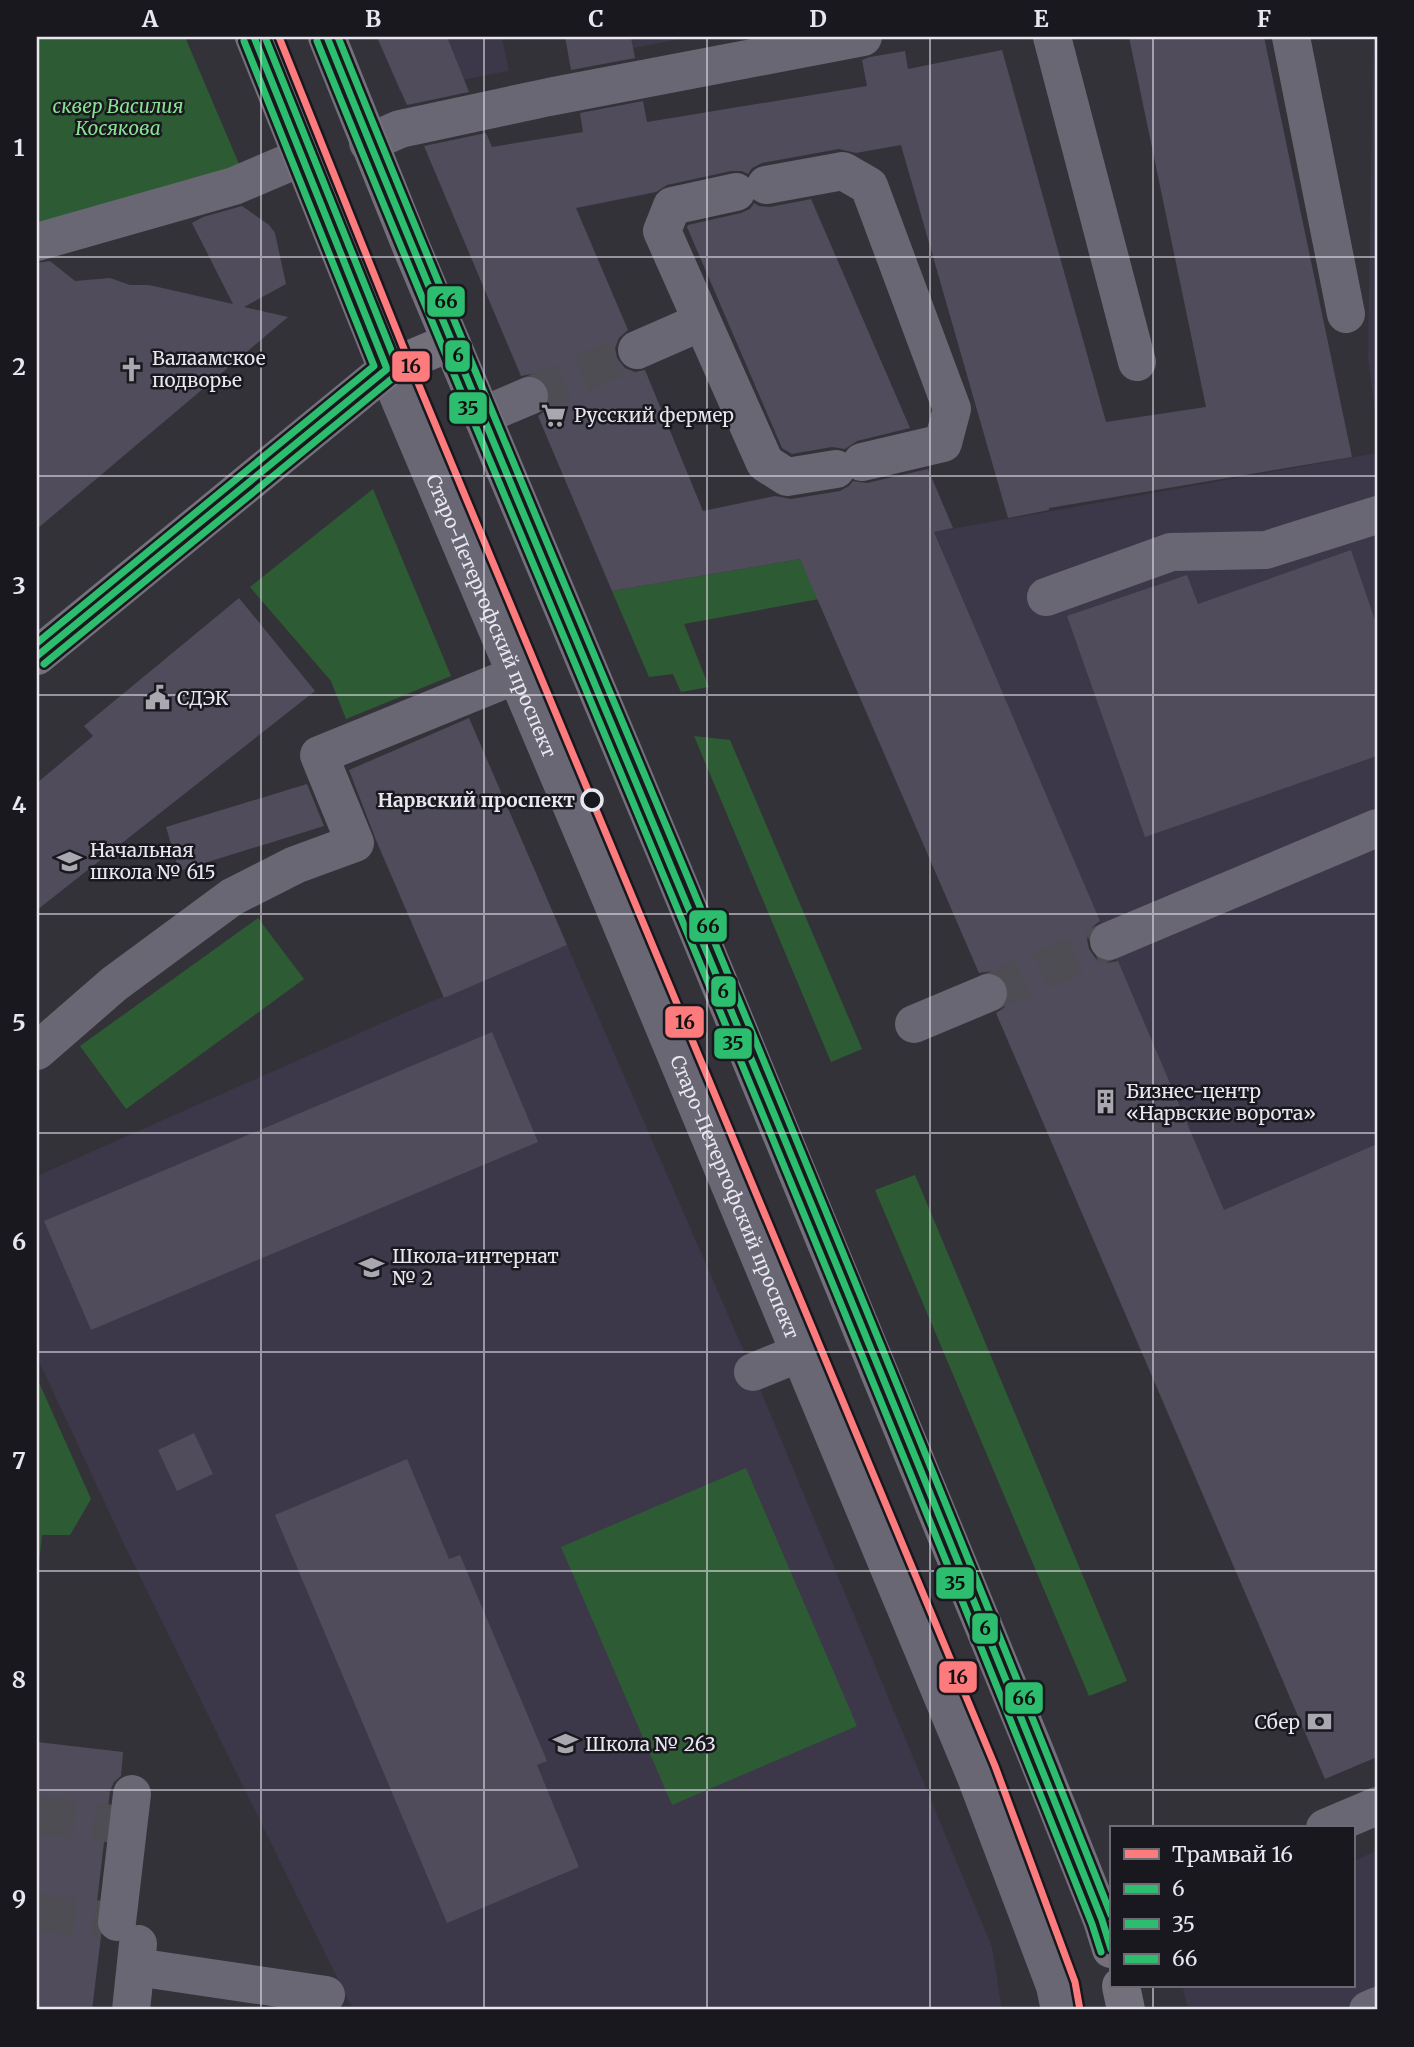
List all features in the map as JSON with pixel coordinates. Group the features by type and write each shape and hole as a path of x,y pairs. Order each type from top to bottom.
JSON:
{"main road":[{"name":"Старо-Петергофский проспект","path":"254,37 387,369"},
{"path":"327,37 368,143 1108,1929"},
{"path":"37,656 387,369 451,342"},
{"path":"1121,1988 1126,2010"}],"street":[{"path":"368,143 400,130 550,97 863,37"},
{"path":"1052,37 1137,362"},
{"path":"1291,37 1346,314"},
{"path":"37,242 234,186 302,157"},
{"path":"843,171 869,186 952,409 943,443 787,478 765,463 701,322 662,231 672,206 843,171"},
{"path":"637,350 701,322"},
{"name":"Старо-Петергофский проспект","path":"387,369 976,1777 1055,1986 1060,2010"},
{"path":"482,416 529,396"},
{"path":"1046,597 1171,552 1266,550 1377,515"},
{"path":"37,1051 114,984 232,897 295,865 355,843 319,754 516,675"},
{"path":"1109,941 1377,828"},
{"path":"914,1024 988,993"},
{"path":"753,1372 800,1353"},
{"path":"1330,1826 1377,1806"},
{"path":"125,1814 110,1921 139,1945 131,2010"},
{"path":"136,1967 326,1995"},
{"path":"1368,2010 1377,2006"}],"shaded area":[{"path":"377,37 502,37 509,71 400,92"},
{"path":"631,37 691,37 633,48"},
{"path":"1373,37 1377,37 1377,429 1368,357"},
{"path":"1377,453 1377,1573 934,532"},
{"path":"567,945 753,1372 992,1947 1002,2010 353,2010 123,1542 37,1357 37,1176 409,1011"},
{"path":"1377,1850 1377,2010 1189,2010 1183,1988 1354,1988 1354,1862"}],"green space":[{"name":"сквер Василия Косякова","path":"37,37 185,37 239,164 37,224"},
{"path":"373,489 451,676 346,719 331,681 250,587"},
{"path":"800,559 819,599 684,624 709,687 681,692 673,674 649,677 612,591"},
{"path":"694,736 730,740 862,1049 831,1062"},
{"path":"258,918 304,979 126,1109 80,1046"},
{"path":"915,1175 1127,1681 1089,1696 875,1190"},
{"path":"37,1378 91,1499 70,1535 42,1535 37,1583"},
{"path":"746,1468 857,1726 672,1805 561,1547"}],"building":[{"path":"377,37 447,37 469,92 407,105"},
{"path":"565,37 631,37 635,58 571,70"},
{"path":"1129,37 1264,37 1352,457 1049,508 1008,518 901,145 856,153 839,149 762,163 752,168 748,174 731,171 667,185 656,192 576,208 628,330 619,338 615,348 617,358 625,368 635,372 645,370 703,511 775,496 791,499 840,491 853,481 867,483 928,469 953,528 934,532 1100,921 1091,928 1087,939 1089,949 1096,959 1107,963 1118,961 1224,1210 1377,1144 1377,1757 1325,1779 996,1013 1005,1007 1010,996 1008,984 1002,976 991,971 979,973 800,559 612,591 538,416 546,410 551,399 549,387 542,378 532,374 521,376 424,146 486,133 492,147 583,132 580,113 643,101 647,122 867,86 862,60 905,51 908,69 1002,50 1106,422 1206,407"},
{"path":"811,199 910,428 857,441 845,449 832,447 792,454 782,448 687,227 741,213 750,209 754,203 770,207"},
{"name":"Валаамское подворье","path":"242,206 269,225 275,233 286,284 244,307 288,317 37,529 37,263 50,261 75,281 110,278 130,285 149,285 233,304 192,223 203,217"},
{"path":"1351,550 1377,626 1377,756 1145,837 1067,616 1187,575 1198,604"},
{"path":"239,598 315,691 37,910 37,783 93,736 84,726"},
{"path":"469,718 567,945 444,998 349,770"},
{"path":"307,784 324,826 179,871 166,827"},
{"path":"492,1032 538,1142 91,1330 44,1221"},
{"path":"194,1433 213,1474 177,1491 158,1450"},
{"path":"407,1459 449,1559 460,1555 547,1761 537,1765 579,1867 447,1923 275,1515"},
{"path":"37,1742 123,1752 121,1776 110,1791 95,1919 101,1936 92,2010 37,2010"}],"tunnel":[{"path":"529,396 637,350"},
{"path":"988,993 1109,941"},
{"path":"37,1815 115,1824"},
{"path":"37,1912 103,1920"}],"tram line":[{"name":"16","path":"279,37 408,359 995,1766 1075,1982 1080,2010"}],"transit line":[{"name":"6","path":"37,656 387,369 254,37"},
{"name":"35","path":"44,664 394,377 397,371 397,365 265,37"},
{"name":"6","path":"327,37 889,1393 1102,1920 1110,1946"},
{"name":"66","path":"338,37 845,1259 1110,1912"},
{"name":"66","path":"37,643 374,366 244,41"},
{"name":"35","path":"317,41 879,1397 1101,1952"}],"place":[{"name":"Валаамское подворье","path":"132,369"},
{"name":"Русский фермер","path":"554,415"},
{"name":"СДЭК","path":"157,698"},
{"name":"Нарвский проспект","path":"592,800"},
{"name":"Начальная школа № 615","path":"70,861"},
{"name":"Бизнес-центр «Нарвские ворота»","path":"1106,1102"},
{"name":"Школа-интернат № 2","path":"372,1267"},
{"name":"Сбер","path":"1320,1722"},
{"name":"Школа № 263","path":"565,1744"}]}
